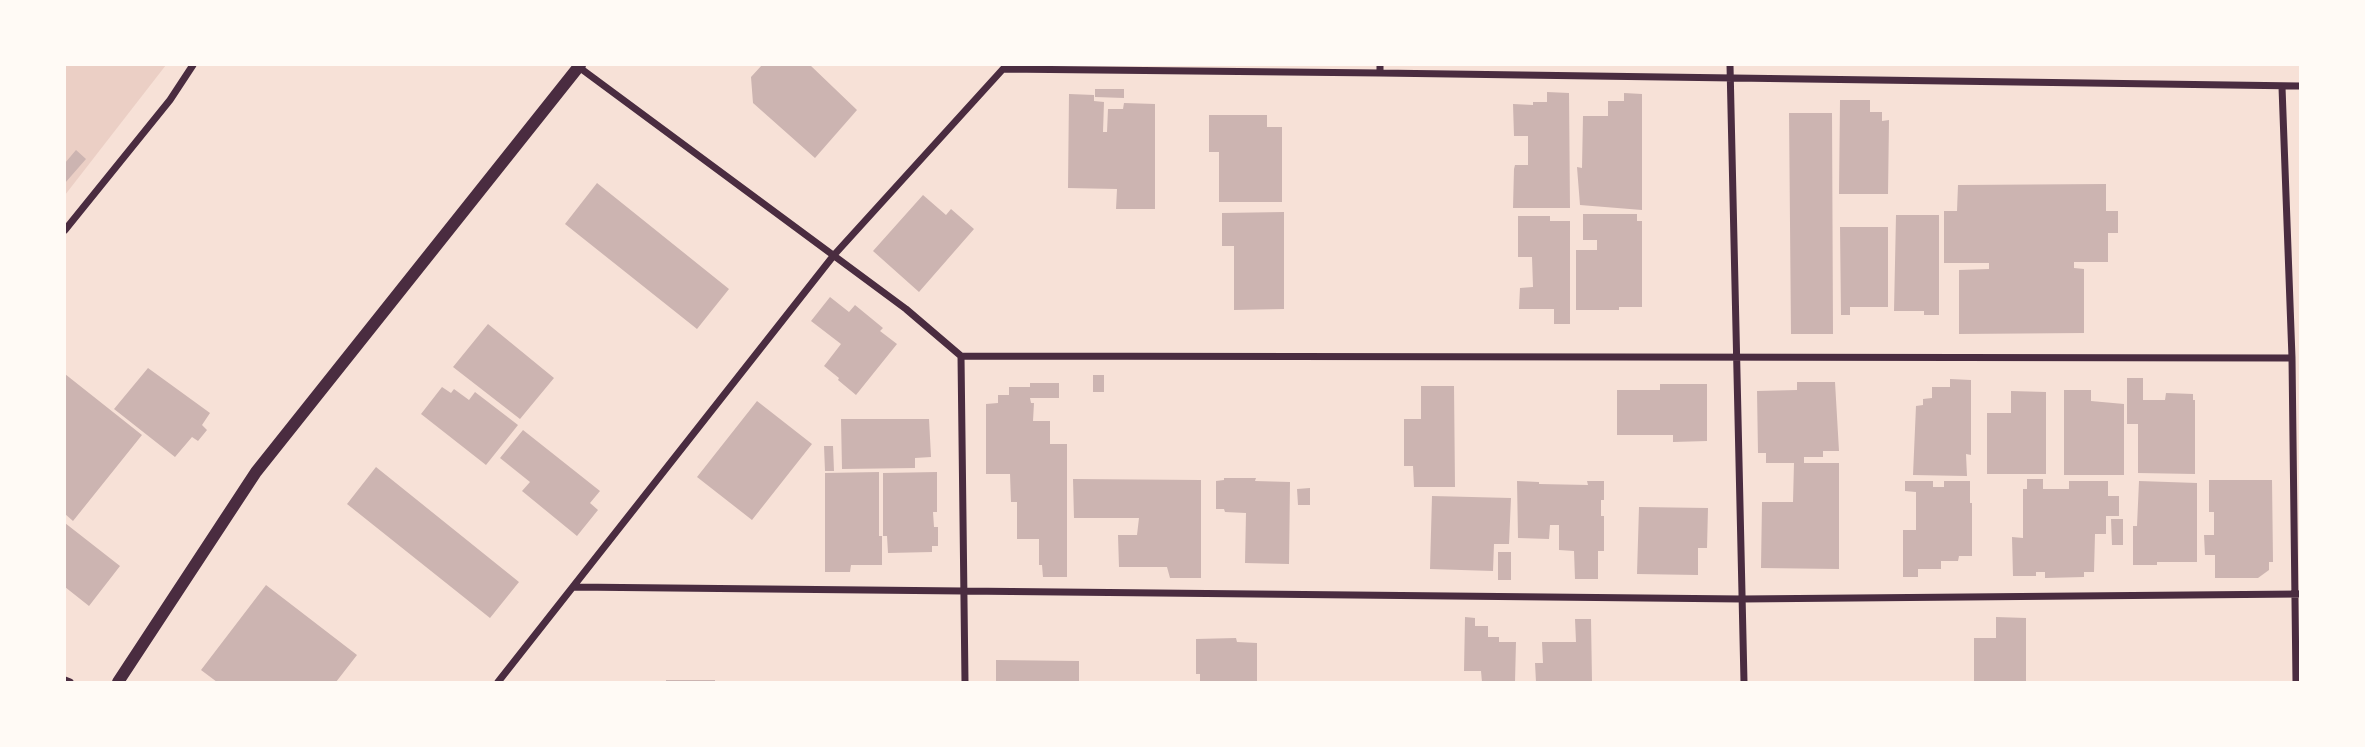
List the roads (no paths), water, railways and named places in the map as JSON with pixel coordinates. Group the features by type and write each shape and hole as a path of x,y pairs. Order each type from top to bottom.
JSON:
{"street":[{"path":"65,230 170,100 193,65"},
{"path":"118,682 256,472 578,65 906,309 961,356 2292,358"},
{"path":"1730,65 1744,682"},
{"path":"498,682 834,255 1005,67 1380,69 1730,78 2300,86"},
{"path":"2282,87 2298,593 2296,682"},
{"path":"961,356 965,682"},
{"path":"573,587 1742,599 2298,593"},
{"path":"65,680 70,682"}]}
